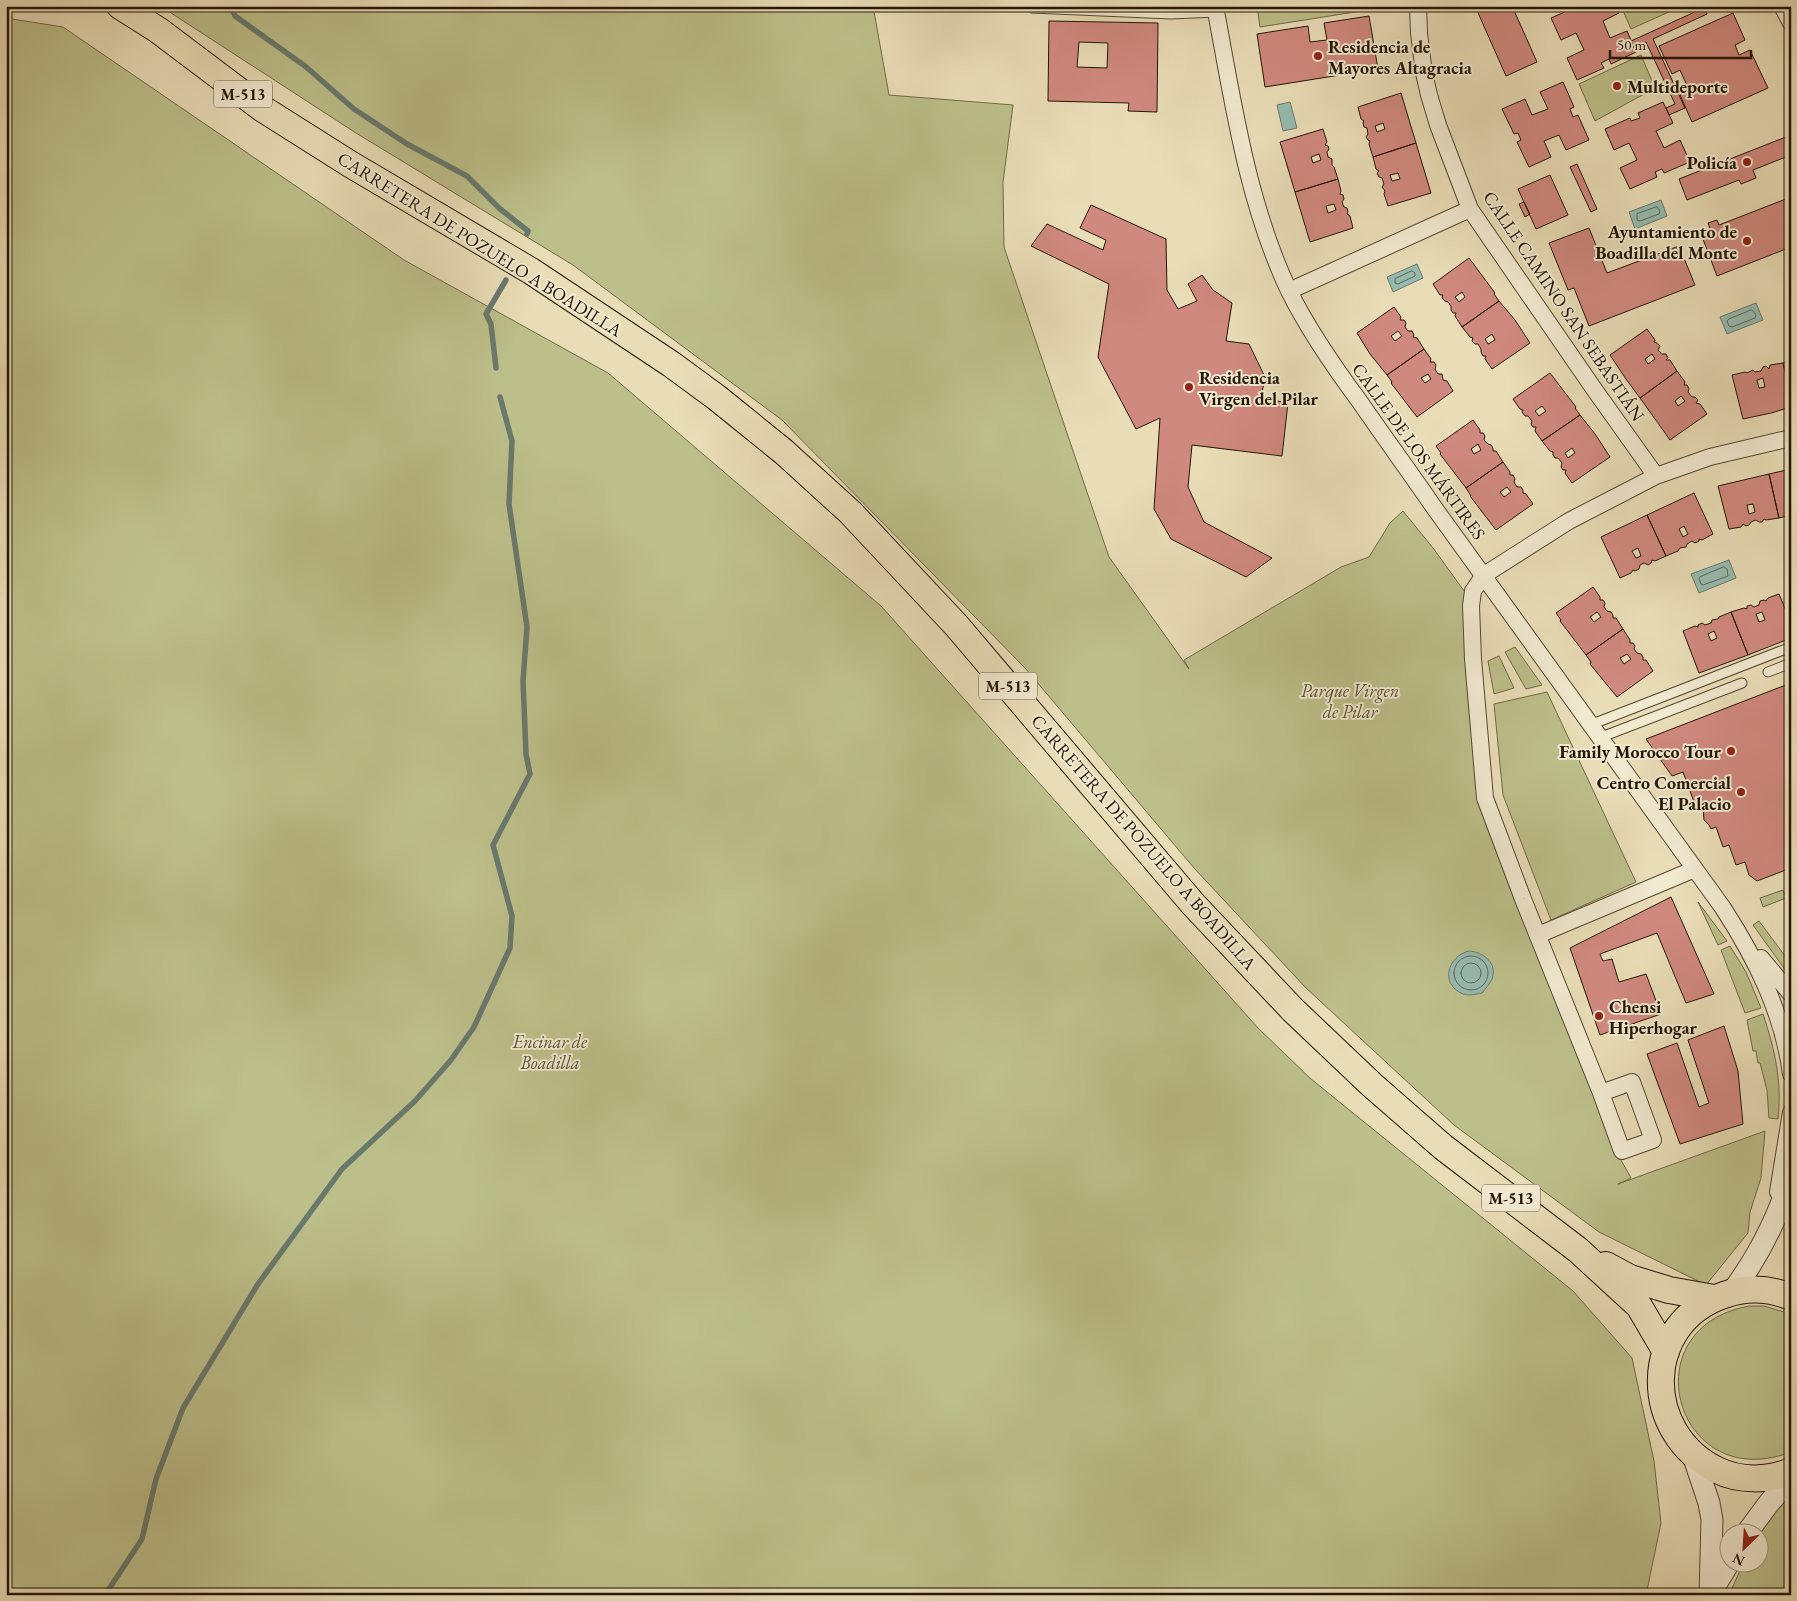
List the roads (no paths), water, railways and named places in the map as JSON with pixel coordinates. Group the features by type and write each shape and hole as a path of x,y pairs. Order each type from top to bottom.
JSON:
{"main road":[{"name":"CARRETERA DE POZUELO A BOADILLA","path":"120,6 158,30 263,109 366,174 531,271 671,364 716,397 784,452 850,512 956,625 1193,904 1293,1010 1372,1085 1443,1147 1578,1250 1639,1306 1666,1352"},
{"name":"CARRETERA DE POZUELO A BOADILLA","path":"137,6 158,30"},
{"name":"CARRETERA DE POZUELO A BOADILLA","path":"1578,1250 1630,1278 1669,1290 1723,1295"},
{"name":"M-513","path":"1791,1297 1767,1290 1750,1289 1723,1295 1698,1308 1684,1320 1674,1335 1661,1368 1660,1384 1664,1408 1673,1430 1682,1444 1693,1455 1714,1468 1737,1477 1770,1477 1791,1471"}],"street":[{"name":"CALLE CAMINO SAN SEBASTIÁN","path":"1418,6 1419,33 1424,73 1429,94 1438,125 1470,209 1656,476"},
{"path":"1782,6 1791,23"},
{"name":"CALLE DE LOS MÁRTIRES","path":"1215,9 1236,120 1257,203 1289,291 1308,326 1330,360 1736,928 1791,994"},
{"path":"1289,291 1470,209"},
{"path":"1601,1093 1485,798 1472,659 1471,606 1473,592 1484,576 1569,521 1656,476 1710,457 1791,438"},
{"path":"1538,935 1695,869"},
{"name":"CALLE DE LOS MÁRTIRES","path":"1736,928 1764,979 1789,1058 1791,1074"},
{"path":"1763,1243 1777,1198 1791,1112"},
{"path":"1723,1295 1749,1269 1775,1219 1791,1176"},
{"path":"1693,1455 1709,1503 1712,1520 1710,1594"},
{"path":"1753,1524 1769,1502 1791,1478"},
{"path":"1710,1594 1722,1574"}],"lane":[{"path":"1032,8 1170,14 1215,9"},
{"path":"1595,731 1791,647"},
{"path":"1768,672 1791,664"},
{"path":"1595,731 1742,683"}],"water":[{"path":"1290,102 1297,128 1283,131 1277,105"},
{"path":"1661,200 1667,216 1635,229 1629,212"},
{"path":"1417,264 1423,278 1393,292 1387,277"},
{"path":"1756,303 1763,320 1727,334 1720,317"},
{"path":"1729,560 1736,578 1699,593 1691,574"},
{"path":"1469,951 1484,956 1493,968 1492,979 1489,985 1482,993 1470,995 1463,994 1456,989 1451,984 1449,977 1449,971 1456,958"}],"waterway":[{"path":"231,6 235,16 305,66 354,109 407,144 467,176 499,208 528,231 527,234"},
{"path":"496,368 491,324 486,314 506,280"},
{"path":"105,1595 142,1539 156,1479 183,1408 258,1284 342,1169 415,1101 451,1060 474,1027 510,948 512,916 493,845 530,774 526,754 523,681 527,627 509,504 512,441 500,397"}],"place":[{"name":"Residencia de Mayores Altagracia","path":"1318,56"},
{"name":"Multideporte","path":"1617,86"},
{"name":"Policía","path":"1747,162"},
{"name":"Ayuntamiento de Boadilla del Monte","path":"1747,241"},
{"name":"Residencia Virgen del Pilar","path":"1189,387"},
{"name":"Family Morocco Tour","path":"1731,751"},
{"name":"Centro Comercial El Palacio","path":"1741,792"},
{"name":"Chensi Hiperhogar","path":"1599,1016"}],"park label":[{"name":"Parque Virgen de Pilar","path":"1350,700"},
{"name":"Encinar de Boadilla","path":"550,1051"}]}
